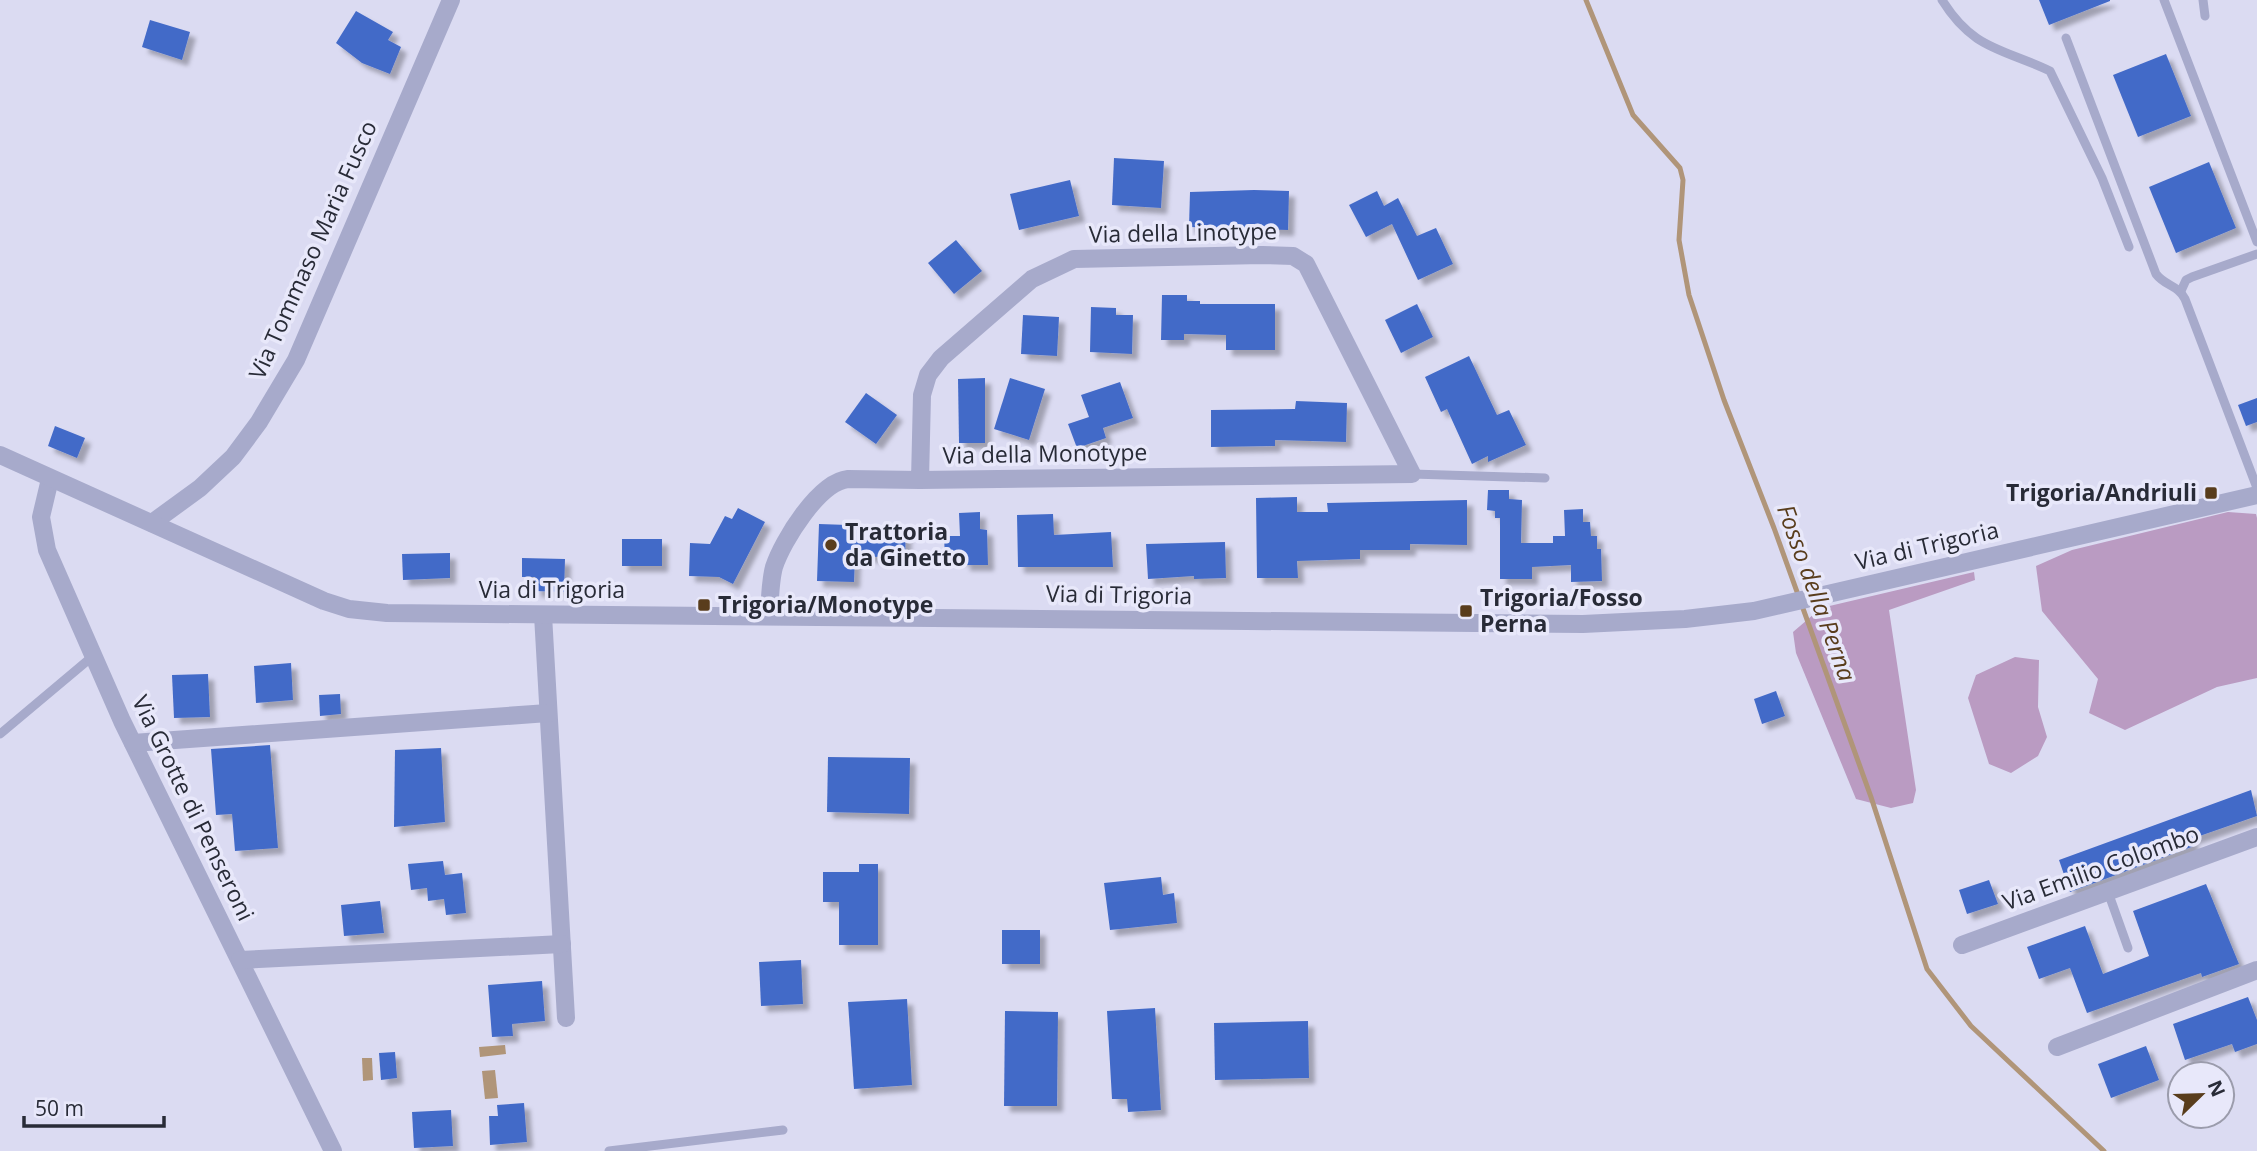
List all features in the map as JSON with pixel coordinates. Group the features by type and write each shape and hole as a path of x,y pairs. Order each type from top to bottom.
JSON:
{"street":[{"name":"Via Tommaso Maria Fusco","path":"152,523 208,482 233,457 259,422 296,360 451,0"},
{"name":"Via della Linotype","path":"920,480 922,396 928,375 941,358 1032,279 1074,259 1262,255 1293,256 1306,264 1412,474"},
{"name":"Via di Trigoria","path":"0,455 310,595 349,608 387,613 1583,624 1685,619 1754,611 2257,495"},
{"name":"Via della Monotype","path":"769,615 775,565 823,490 844,479 1412,474"},
{"name":"Via Grotte di Penseroni","path":"50,479 41,517 44,544 133,743 333,1151"},
{"path":"543,615 566,1018"},
{"path":"133,743 548,713"},
{"name":"Via Emilio Colombo","path":"1962,945 2257,837"},
{"path":"240,960 562,944"},
{"path":"2057,1047 2257,970"}],"lane":[{"path":"1942,0 1958,26 1995,50 2050,71 2102,178 2129,247"},
{"path":"2164,0 2257,242"},
{"path":"2203,0 2204,16"},
{"path":"2066,38 2156,274 2181,291 2257,488"},
{"path":"2181,291 2186,280 2192,277 2257,254"},
{"path":"1412,474 1545,478"},
{"path":"0,734 93,656"},
{"path":"2108,892 2128,947"},
{"path":"609,1151 783,1130"}],"shaded area":[{"path":"2228,512 2256,514 2257,518 2257,678 2217,687 2125,730 2089,713 2098,679 2042,611 2036,566 2072,550"},
{"path":"1974,572 1975,580 1889,610 1916,790 1913,803 1891,808 1856,799 1796,653 1793,632 1821,608"},
{"path":"2015,657 2039,660 2038,707 2047,737 2038,756 2011,773 1989,764 1968,698 1976,675"},
{"path":"505,1045 506,1054 480,1057 479,1047"},
{"path":"362,1058 372,1058 373,1080 363,1081"},
{"path":"495,1070 498,1098 485,1099 482,1071"}],"building":[{"path":"2039,0 2110,0 2110,1 2049,25"},
{"path":"356,11 393,32 388,40 401,47 390,74 362,63 336,43"},
{"path":"150,20 190,32 182,60 142,47"},
{"path":"2166,54 2191,116 2138,137 2113,75"},
{"path":"1114,158 1164,161 1161,208 1112,205"},
{"path":"2209,162 2236,228 2176,253 2149,187"},
{"path":"1070,180 1079,216 1019,230 1010,194"},
{"path":"1289,191 1288,230 1189,227 1190,192"},
{"path":"1377,191 1384,206 1398,198 1417,236 1436,228 1453,264 1418,280 1392,224 1366,237 1349,205"},
{"path":"956,240 982,271 954,294 928,263"},
{"path":"1162,295 1187,295 1187,301 1200,301 1200,304 1275,304 1275,350 1226,350 1226,335 1184,334 1184,340 1161,340"},
{"path":"1417,304 1433,337 1401,353 1385,320"},
{"path":"1091,307 1116,308 1116,315 1133,315 1132,354 1090,352"},
{"path":"1023,315 1059,317 1057,356 1021,354"},
{"path":"1469,356 1497,415 1509,410 1526,445 1488,462 1488,456 1472,464 1447,409 1441,412 1425,377"},
{"path":"985,378 985,443 959,443 958,379"},
{"path":"1010,378 1045,389 1029,440 994,429"},
{"path":"1120,382 1133,418 1103,428 1106,438 1077,448 1068,424 1089,417 1081,395"},
{"path":"866,393 897,415 876,444 845,422"},
{"path":"2257,398 2257,422 2246,426 2238,405"},
{"path":"1296,401 1347,403 1346,442 1275,440 1275,446 1211,447 1211,410 1295,409"},
{"path":"55,426 85,438 77,458 48,446"},
{"path":"1488,490 1509,490 1509,499 1522,500 1521,543 1553,543 1553,536 1565,536 1564,510 1583,509 1583,522 1590,522 1591,536 1597,536 1597,549 1601,549 1602,581 1571,582 1571,565 1532,567 1532,579 1500,579 1500,518 1495,518 1495,511 1487,510"},
{"path":"1297,497 1297,512 1328,512 1327,503 1467,500 1467,545 1410,544 1410,550 1360,550 1360,559 1297,561 1298,578 1257,578 1256,498"},
{"path":"738,508 765,522 733,584 719,577 689,576 690,543 710,544 725,516 732,519"},
{"path":"980,512 980,529 987,530 988,565 964,565 964,559 945,559 944,536 960,536 959,513"},
{"path":"1053,514 1054,535 1111,532 1113,567 1018,567 1017,515"},
{"path":"819,524 906,527 905,558 855,556 854,582 817,581"},
{"path":"622,539 662,539 662,566 622,566"},
{"path":"1225,542 1226,578 1194,579 1194,576 1148,579 1146,544"},
{"path":"450,553 450,578 403,580 402,554"},
{"path":"522,558 565,559 564,592 535,591 535,577 522,577"},
{"path":"291,663 293,700 256,703 254,666"},
{"path":"208,674 210,717 174,718 172,675"},
{"path":"1776,691 1785,716 1762,724 1754,699"},
{"path":"340,694 341,714 320,716 319,695"},
{"path":"270,745 278,848 235,851 232,814 216,815 211,749"},
{"path":"441,748 445,822 394,827 395,750"},
{"path":"828,757 910,758 909,814 827,812"},
{"path":"2251,790 2257,816 2191,839 2194,846 2070,892 2059,860"},
{"path":"443,861 445,875 462,873 466,913 446,915 444,899 428,901 427,888 411,890 408,864"},
{"path":"859,864 878,864 878,945 839,945 839,902 823,902 823,872 859,872"},
{"path":"1161,877 1163,895 1174,893 1177,923 1110,930 1104,883"},
{"path":"1989,880 1998,904 1967,914 1959,890"},
{"path":"2206,884 2239,964 2202,977 2201,973 2087,1013 2070,968 2039,979 2027,947 2085,926 2103,974 2149,956 2133,911"},
{"path":"380,901 384,933 344,936 341,905"},
{"path":"1002,930 1040,930 1040,964 1002,964"},
{"path":"801,960 803,1004 761,1006 759,962"},
{"path":"542,981 545,1021 512,1024 513,1036 492,1037 488,985"},
{"path":"2248,997 2257,1020 2257,1044 2235,1052 2232,1044 2185,1060 2173,1024"},
{"path":"907,999 912,1085 854,1089 848,1002"},
{"path":"1155,1008 1161,1110 1128,1112 1127,1099 1112,1099 1107,1011"},
{"path":"1005,1011 1058,1012 1057,1106 1004,1106"},
{"path":"1308,1021 1309,1078 1215,1080 1214,1023"},
{"path":"2146,1046 2159,1080 2111,1098 2098,1064"},
{"path":"395,1052 397,1078 381,1080 379,1053"},
{"path":"524,1103 527,1142 490,1145 489,1116 498,1116 497,1105"},
{"path":"451,1110 453,1146 414,1148 412,1112"}],"waterway":[{"name":"Fosso della Perna","path":"1586,0 1633,115 1680,168 1683,180 1679,240 1689,295 1724,400 1774,528 1871,797 1927,969 1971,1026 2104,1151"}],"place":[{"name":"Trigoria/Andriuli","path":"2211,493"},
{"name":"Trattoria da Ginetto","path":"831,545"},
{"name":"Trigoria/Monotype","path":"704,605"},
{"name":"Trigoria/Fosso Perna","path":"1466,611"}]}
